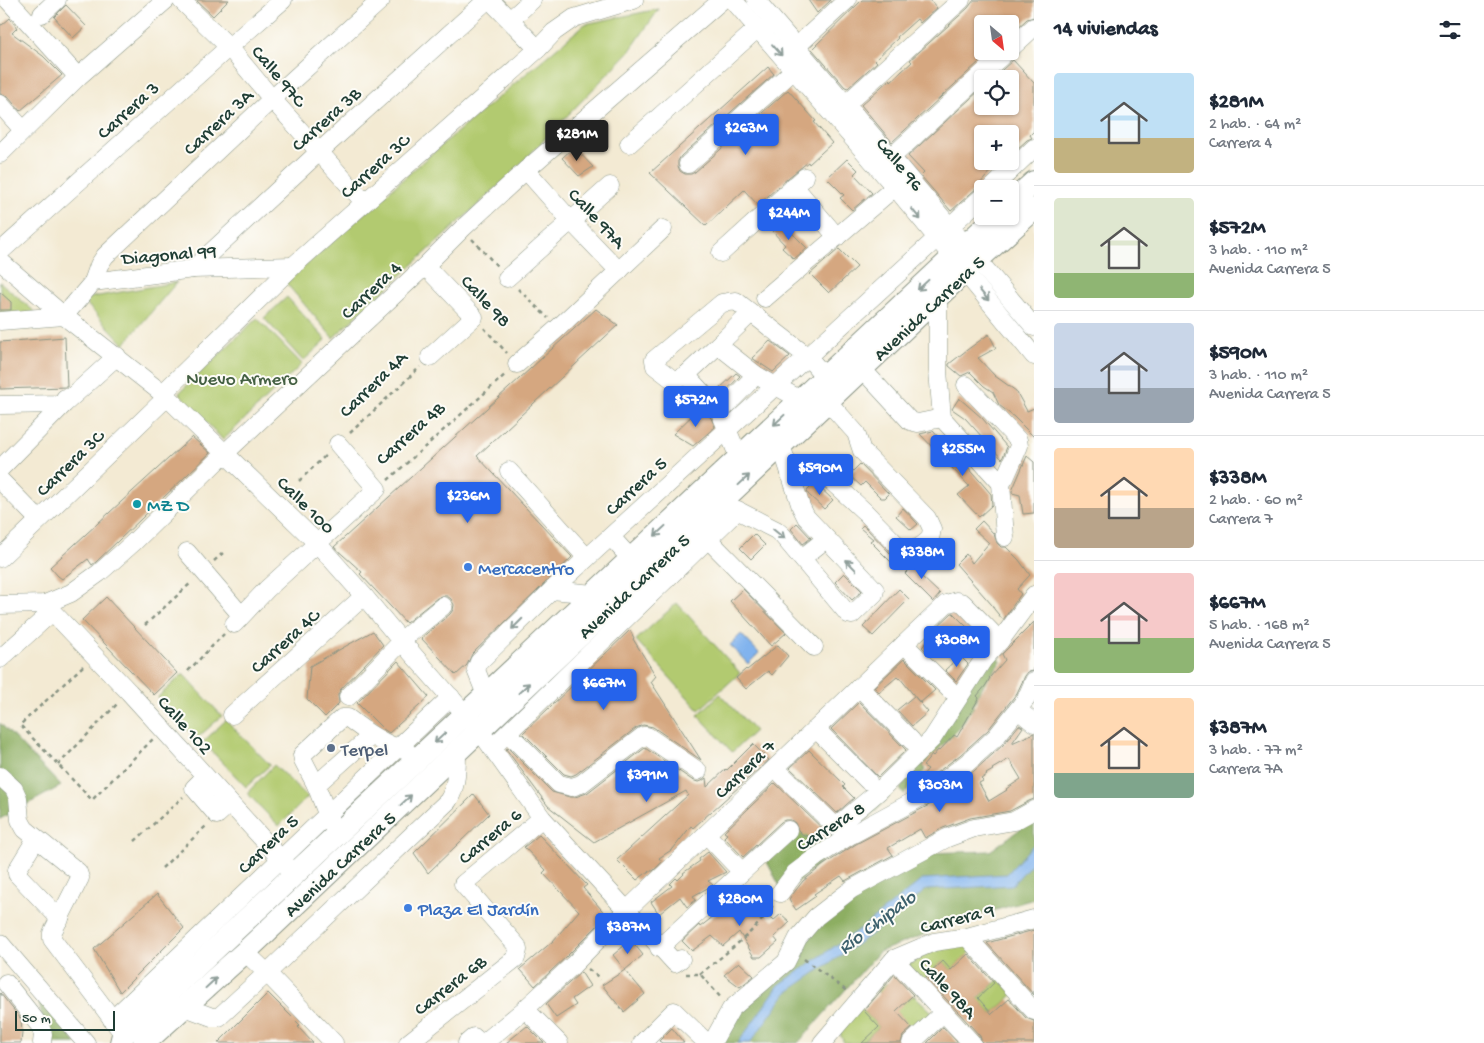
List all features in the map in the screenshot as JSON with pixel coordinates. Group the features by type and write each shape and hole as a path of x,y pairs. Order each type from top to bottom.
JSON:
{"main road":[{"path":"1019,196 1034,182"},
{"name":"Avenida Carrera 5","path":"479,731 486,695 826,377 965,259 1034,208"},
{"name":"Avenida Carrera 5","path":"144,1043 185,1008 479,731 729,506 781,445 938,296 990,225"},
{"name":"Avenida Carrera 5","path":"119,1033 288,867 335,836 421,755 479,731"}],"street":[{"path":"8,0 78,77"},
{"path":"42,14 57,0"},
{"path":"0,154 78,77 166,0"},
{"name":"Calle 97C","path":"181,0 229,46 272,98 364,202"},
{"name":"Carrera 3","path":"0,252 229,46 283,0"},
{"name":"Carrera 3A","path":"94,282 99,265 105,256 272,98 381,0"},
{"path":"488,0 538,49"},
{"name":"Carrera 3B","path":"193,270 319,152 488,0"},
{"path":"510,20 532,0"},
{"name":"Carrera 3C","path":"0,558 294,266 538,49 554,32 574,18 634,0"},
{"name":"Carrera 4","path":"0,659 49,608 99,573 133,543 225,453 526,170 722,0"},
{"name":"Calle 96","path":"733,0 794,70 885,163 965,259 1034,356"},
{"name":"Calle 96","path":"756,0 846,104 885,163 894,187 944,234"},
{"path":"796,47 847,0"},
{"path":"846,104 961,0"},
{"path":"1019,41 1034,27"},
{"path":"629,144 758,28"},
{"path":"885,163 998,60"},
{"path":"688,164 794,70"},
{"path":"0,104 23,130"},
{"path":"1000,180 1034,148"},
{"name":"Calle 97A","path":"526,170 619,271"},
{"path":"721,253 799,182 837,237"},
{"path":"508,278 610,186"},
{"path":"765,298 894,187"},
{"name":"Carrera 5","path":"486,695 476,670 479,662 552,590 974,205"},
{"path":"517,364 663,229"},
{"name":"Calle 96","path":"965,259 1034,327"},
{"name":"Calle 100","path":"0,261 64,316 165,395 317,544 451,696 479,731 542,818 627,910 659,948 675,964 681,959"},
{"name":"Diagonal 99","path":"94,282 193,270 294,266"},
{"name":"Calle 98","path":"425,266 474,317"},
{"path":"0,321 64,316 94,282"},
{"path":"938,296 938,361 942,418 1001,482 1005,538"},
{"path":"751,313 686,375 678,379 672,379 655,366 654,360 722,303 736,300 808,357 826,377"},
{"name":"Carrera 4A","path":"430,357 474,317"},
{"path":"718,345 756,375 801,400"},
{"path":"0,470 115,354"},
{"path":"862,369 910,421 918,422 942,418"},
{"path":"686,375 720,412 739,458"},
{"path":"720,412 756,375"},
{"path":"966,385 1018,440 1019,446 1005,478 1001,482"},
{"path":"790,474 815,471 828,478 902,549 916,550 930,539 932,529 927,518 862,451 856,433 828,402"},
{"path":"0,405 64,404"},
{"path":"338,444 377,489"},
{"path":"729,506 782,535 848,614 852,615 874,594 875,590 806,518 781,445"},
{"path":"508,472 587,558"},
{"path":"0,480 39,520"},
{"name":"Carrera 4B","path":"237,620 267,589 377,489"},
{"path":"508,733 701,533 814,647"},
{"path":"610,537 631,559"},
{"path":"802,558 826,539"},
{"path":"187,552 237,620"},
{"path":"552,590 594,594"},
{"path":"775,768 836,827 874,786 932,739 983,660 1000,641 1034,595"},
{"name":"Carrera 4C","path":"232,715 364,596"},
{"name":"Carrera 7","path":"476,1042 525,1009 573,965 627,910 946,604 956,601 963,603 1000,641"},
{"path":"0,605 49,608"},
{"path":"348,698 402,642 443,606"},
{"name":"Calle 102","path":"49,608 162,729 200,783 223,809 288,867"},
{"path":"904,644 950,690"},
{"name":"Carrera 8","path":"780,893 795,873 816,857 851,834 924,795 967,763 996,737 1026,699 1034,681"},
{"path":"859,687 912,741"},
{"name":"Carrera 5","path":"288,867 327,814 451,696"},
{"path":"1018,710 1034,723"},
{"path":"335,836 316,785 302,755 334,724 342,718 348,718 371,736 396,749 421,755"},
{"path":"816,729 874,786 901,807"},
{"path":"479,731 508,733 560,784 572,787 581,784 643,736 647,736 698,771"},
{"path":"316,785 371,736"},
{"path":"185,1008 212,1017 219,1017 267,973 448,801 452,796 458,752"},
{"path":"0,776 14,789 18,798 20,820 25,829 78,872 80,878 52,933 52,939 119,1033"},
{"path":"712,1043 731,1009 786,962 798,938 816,917 852,889 947,838 974,828 1014,821 1034,810"},
{"name":"Carrera 6","path":"516,958 517,946 463,884 542,818"},
{"path":"659,948 788,830"},
{"path":"706,834 742,872"},
{"path":"36,839 17,870 17,874 60,919"},
{"name":"Carrera 9","path":"822,1043 838,1036 859,1001 894,959 934,942 967,937 1034,919"},
{"path":"967,937 1034,1011"},
{"path":"0,943 86,1043"},
{"path":"245,952 334,1043"},
{"name":"Carrera 6B","path":"408,1043 516,958"},
{"name":"Calle 98A","path":"894,959 972,1043"},
{"path":"6,983 40,1026 43,1034 42,1043"},
{"path":"525,1009 559,1043"},
{"path":"642,1043 674,1011 707,1043"},
{"path":"911,1043 944,1012"}],"path":[{"name":"Calle 98","path":"474,317 517,364"},
{"name":"Carrera 4A","path":"299,481 430,357"},
{"name":"Carrera 4B","path":"377,489 517,364"},
{"path":"145,624 224,552"},
{"path":"188,672 237,620"},
{"path":"94,657 20,725 92,800 162,729"},
{"path":"58,765 129,692"},
{"path":"135,840 200,783"},
{"path":"162,868 223,809"},
{"path":"681,959 685,963 684,974 700,974 748,934 768,913 780,893"},
{"path":"792,950 859,1001"},
{"path":"700,974 717,994"}],"green space":[{"path":"659,9 629,52 508,177 333,338 286,283 430,155 585,24"},
{"path":"0,282 36,313 0,316"},
{"path":"177,282 124,344 82,299"},
{"path":"287,297 326,340 303,361 264,318"},
{"name":"Nuevo Armero","path":"257,318 302,364 223,440 179,393"},
{"path":"677,603 740,673 699,710 636,640"},
{"path":"994,649 1001,661 976,696 977,699 972,706 974,707 960,728 923,765 925,770 904,794 900,789"},
{"path":"183,674 222,716 196,739 158,697"},
{"path":"720,694 755,731 732,752 698,715"},
{"path":"226,720 270,765 246,787 203,742"},
{"path":"0,723 61,786 0,819"},
{"path":"274,765 308,797 279,826 247,793"},
{"path":"887,789 892,793 873,814 784,894 767,862 781,846 783,838 789,844 798,834 796,830 806,822 825,842 845,822"},
{"path":"1034,819 1034,899 965,919 879,952 798,1043 716,1043 752,988 853,894 926,853 990,851"},
{"path":"964,939 973,950 951,970 943,961 922,981 907,966 938,946"},
{"path":"1000,978 1013,995 992,1014 978,999"},
{"path":"886,983 905,1002 914,995 934,1014 915,1032 877,991"},
{"path":"42,1001 76,1043 50,1043 52,1033 45,1030 39,1003"},
{"path":"860,1007 879,1027 861,1043 844,1043 839,1031"}],"water":[{"path":"741,634 759,653 748,664 730,645"},
{"name":"Río Chipalo","path":"1034,844 1034,861 1012,885 926,890 870,935 786,993 750,1043 738,1043 779,985 864,926 923,879 1007,874"}],"building":[{"path":"196,0 229,0 213,16"},
{"path":"808,0 831,0 817,13"},
{"path":"862,0 930,0 937,8 920,23 917,19 875,60 877,62 848,88 845,87 812,49"},
{"path":"974,0 1034,0 1034,17 1027,19 1019,27 1019,15 974,15 974,60 981,60 892,142 861,105 912,62 910,60 968,8"},
{"path":"66,5 86,26 73,38 54,17"},
{"path":"10,18 17,28 12,33 43,56 62,75 20,111 8,97 0,94 0,24 2,25"},
{"path":"1013,60 1034,83 1034,131 1030,135 1032,138 1019,147 1019,125 974,125 974,170 992,170 983,180 974,180 974,191 951,211 921,176 924,173 908,156 974,95 974,115 1019,115 1019,70 1002,70"},
{"path":"768,67 774,74 681,156 678,161 680,171 685,174 695,172 788,90 816,121 814,122 832,143 758,205 744,190 706,226 650,173"},
{"path":"574,147 593,167 579,176 562,158"},
{"path":"847,159 858,170 854,174 872,193 852,210 840,198 844,195 827,178"},
{"path":"781,222 807,248 794,259 782,248 785,245 772,231"},
{"path":"839,249 857,267 829,293 810,274"},
{"path":"0,292 11,302 11,310 0,310"},
{"name":"Mercacentro","path":"596,309 618,325 477,456 572,557 472,654 467,665 456,675 421,638 450,614 454,605 451,599 447,596 437,598 406,623 360,574 362,572 334,547"},
{"path":"989,334 996,348 978,358 995,376 1016,391 1027,411 1034,408 1034,437 999,405 993,392 970,372 961,376 949,366 949,364"},
{"path":"65,337 67,387 0,389 0,342"},
{"path":"770,341 790,356 773,372 752,358"},
{"path":"736,373 740,376 720,397 716,392"},
{"path":"959,398 982,418 1007,447 1002,459 965,418 952,409"},
{"path":"701,407 711,418 715,427 693,446 673,434"},
{"path":"933,431 991,494 992,505 979,517 958,495 969,486 920,434"},
{"name":"MZ D","path":"192,437 210,453 96,562 92,565 88,559 62,579 58,576 50,567"},
{"path":"1027,456 1034,462 1034,513 1023,514 1020,495 1012,493 1012,491"},
{"path":"860,464 889,494 885,498 881,498 865,482 861,486 849,475"},
{"path":"815,483 833,500 824,509 808,494 807,491"},
{"path":"903,508 918,524 911,530 896,516"},
{"path":"982,521 994,534 997,543 1001,547 1006,547 1030,575 1017,589 1021,594 1003,620 956,564 966,554 972,563 989,543 974,529"},
{"path":"797,523 811,538 803,544 791,529"},
{"path":"863,525 893,556 903,560 896,567 870,541 873,539 860,528"},
{"path":"754,534 765,545 751,559 740,548"},
{"path":"921,558 929,565 920,575 940,594 933,602 905,574"},
{"path":"844,573 862,591 852,600 835,582"},
{"path":"743,589 786,633 771,646 730,601"},
{"path":"899,589 909,599 873,636 863,627"},
{"path":"106,597 177,673 154,695 82,620"},
{"path":"952,613 978,638 958,657 943,642 930,655 922,647 938,632 935,629"},
{"path":"1034,622 1034,671 1028,672 1017,693 988,730 960,755 918,787 914,785 928,769 923,766 932,755 939,751 954,735 957,737 979,698 977,696 989,678 1005,660 1002,654"},
{"path":"630,630 633,639 656,676 651,682 701,760 653,727 643,725 636,728 576,774 571,776 564,774 523,733"},
{"path":"373,631 383,645 340,690 338,695 339,703 325,717 307,699 310,666"},
{"path":"778,645 788,656 772,675 768,671 746,689 736,678"},
{"path":"960,656 968,664 956,681 945,670"},
{"path":"904,659 935,690 920,703 900,678 897,677 879,692 874,687"},
{"path":"398,661 429,697 389,733 357,703"},
{"path":"914,696 928,712 912,726 897,710"},
{"path":"859,702 906,750 878,777 831,729"},
{"path":"1019,725 1023,727 1012,743 1034,733 1034,799 1010,811 970,818 943,828 925,838 920,829 888,848 893,855 845,881 841,876 814,894 816,896 796,910 789,899 803,881 856,844 931,804 974,771 1003,745","holes":["1009,759 1021,779 989,801 979,783 983,781 981,779 992,769"]},
{"path":"753,744 769,760 693,828 691,826 673,849 659,858 662,862 653,871 649,871 637,880 617,860 688,795 686,791 594,842 548,806 506,749 508,748 552,792 575,797 587,793 645,748 692,780 698,782 706,778 707,787"},
{"path":"809,750 845,785 843,787 854,798 837,813 790,768"},
{"path":"775,783 827,833 815,845 806,835 805,837 798,830 795,823 791,820 785,820 743,857 724,837 727,834 724,832"},
{"path":"474,794 489,814 428,873 414,853"},
{"path":"539,835 587,885 583,888 607,916 535,986 520,969 553,941 579,911 543,873 546,870 524,847"},
{"path":"708,852 726,872 708,881 713,885 693,896 696,900 687,907 680,897 659,914 651,902 672,886 670,884 676,878 678,880 683,873 700,861 699,859"},
{"path":"739,889 773,921 781,914 790,922 774,937 778,942 761,957 754,957 739,932 723,946 712,936 692,951 682,941 699,925 700,927 733,901 730,898"},
{"path":"157,894 184,928 120,992 94,949"},
{"path":"1034,930 1034,995 987,943"},
{"path":"631,940 643,955 625,970 613,955"},
{"path":"968,954 994,983 978,998 992,1014 1009,999 1026,1018 1034,1021 1034,1043 982,1043 980,1036 926,977 943,961 951,970"},
{"path":"739,962 754,976 740,987 724,975"},
{"path":"625,970 645,994 624,1012 602,985"},
{"path":"581,972 590,986 572,999 576,1005 556,1018 546,1004"},
{"path":"894,975 913,995 896,1011 912,1028 903,1036 901,1043 862,1043 879,1027 864,1011"},
{"path":"0,993 21,1019 21,1043 0,1043"},
{"path":"268,993 300,1025 298,1027 313,1043 218,1043"},
{"path":"527,1026 544,1043 506,1043"},
{"path":"943,1027 958,1043 927,1043"},
{"path":"672,1028 684,1043 662,1043 659,1041"}],"place":[{"name":"MZ D","path":"137,504"},
{"name":"Mercacentro","path":"468,567"},
{"name":"Terpel","path":"331,748"},
{"name":"Plaza El Jardín","path":"408,908"}]}
